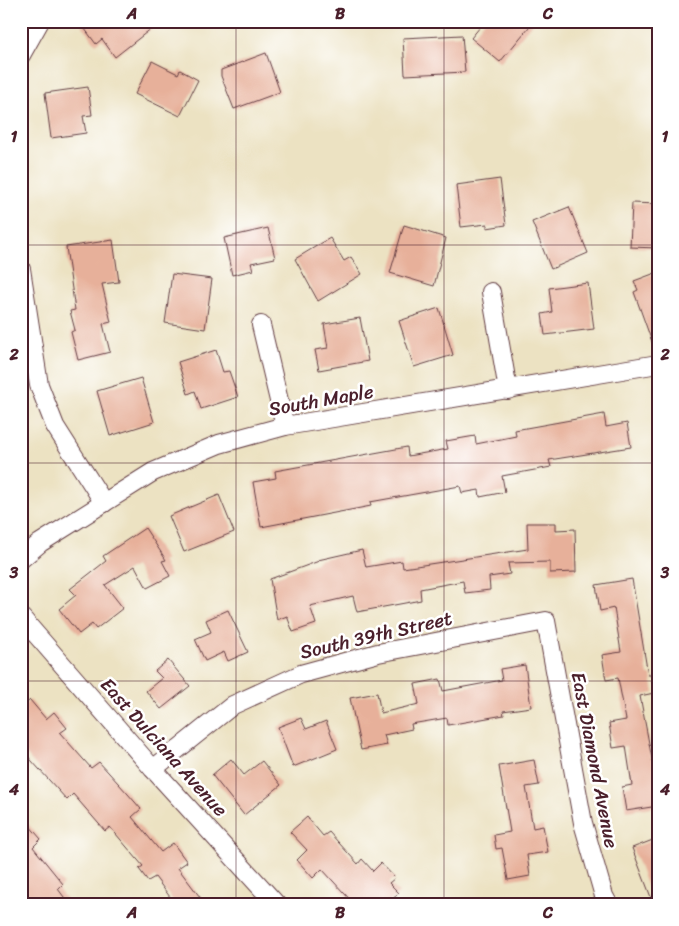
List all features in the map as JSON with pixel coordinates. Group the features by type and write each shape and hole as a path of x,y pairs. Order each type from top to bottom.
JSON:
{"street":[{"path":"21,55 40,21"},
{"path":"21,269 39,385 55,426 104,503"},
{"path":"491,292 508,390"},
{"path":"261,326 285,426"},
{"name":"South Maple","path":"21,559 40,543 153,472 219,444 285,426 658,364"},
{"name":"East Dulciana Avenue","path":"21,617 153,769 277,905"},
{"name":"South 39th Street","path":"153,769 233,705 301,674 378,653 546,621"},
{"name":"East Diamond Avenue","path":"546,621 583,823 604,896 609,905"}],"building":[{"path":"79,21 161,21 115,57 102,39 96,44"},
{"path":"485,21 534,21 500,62 471,38"},
{"path":"462,35 465,72 405,75 403,38"},
{"path":"266,53 280,92 234,109 221,76 221,70"},
{"path":"152,61 178,74 180,70 198,80 180,116 135,94"},
{"path":"88,87 92,115 83,116 86,133 51,138 45,93"},
{"path":"500,179 506,225 487,228 487,224 461,227 456,185"},
{"path":"632,203 658,204 658,248 630,247"},
{"path":"569,207 588,253 551,269 532,222"},
{"path":"404,225 446,238 434,286 390,273"},
{"path":"268,228 275,258 251,263 253,270 232,275 224,238"},
{"path":"330,238 344,261 351,257 362,274 318,301 295,259"},
{"path":"113,240 119,282 102,284 111,322 103,324 110,352 78,360 71,332 75,330 70,311 75,310 66,247"},
{"path":"658,272 658,352 656,353 634,292 638,290 634,281"},
{"path":"172,274 212,279 205,329 165,323"},
{"path":"588,283 594,329 545,335 542,314 552,312 549,288"},
{"path":"439,308 453,355 414,367 399,321"},
{"path":"360,318 368,361 319,370 315,350 328,348 324,324"},
{"path":"216,350 223,372 229,371 238,397 201,409 195,391 188,394 178,362"},
{"path":"141,378 154,422 110,436 97,391"},
{"path":"604,414 606,427 627,423 631,447 549,460 551,467 502,476 505,492 480,497 479,490 462,493 460,486 370,502 371,506 261,527 253,482 276,478 275,471 407,447 408,456 448,449 446,441 475,436 476,444 516,436 515,430"},
{"path":"219,495 234,532 184,552 169,516"},
{"path":"527,523 556,523 556,530 575,529 576,572 550,573 550,562 508,563 510,574 489,577 490,590 465,593 463,581 420,589 421,600 357,612 353,596 310,606 316,624 293,632 287,616 277,620 270,579 318,560 362,550 366,567 402,561 403,568 528,549"},
{"path":"145,528 166,560 162,561 170,576 147,588 135,566 105,585 123,608 96,629 92,624 79,634 59,609 76,595 70,589 106,561 103,556"},
{"path":"632,579 648,675 651,675 654,693 640,696 656,780 658,780 658,806 626,811 622,787 632,785 626,746 613,748 609,723 626,720 618,678 606,680 602,655 621,652 614,608 600,611 596,585"},
{"path":"228,610 248,652 228,661 224,652 205,661 195,639 211,632 206,620"},
{"path":"168,660 190,686 161,709 146,691 162,678 155,671"},
{"path":"525,665 531,707 503,711 504,715 448,725 447,718 411,724 412,729 384,735 387,745 361,750 350,698 377,693 381,713 419,704 415,684 440,679 443,691 502,680 500,669"},
{"path":"30,700 46,719 54,712 67,728 60,733 91,768 99,762 141,809 132,817 161,852 173,843 187,862 178,868 206,905 176,905 155,877 148,881 139,869 143,866 110,827 105,831 73,794 67,800 31,760 21,748 21,708"},
{"path":"301,718 306,729 326,721 337,749 293,767 278,727"},
{"path":"231,759 244,775 262,761 281,785 244,815 212,775"},
{"path":"534,760 539,785 526,787 533,828 543,826 548,852 527,855 530,876 508,880 502,848 496,849 494,835 510,832 499,766"},
{"path":"21,816 41,839 33,847 63,884 58,889 70,905 21,905"},
{"path":"307,817 323,836 329,832 358,864 362,859 373,871 381,863 395,878 389,883 399,893 386,905 355,905 322,869 313,878 297,860 307,850 290,832"},
{"path":"658,838 658,905 654,905 632,848"}]}
